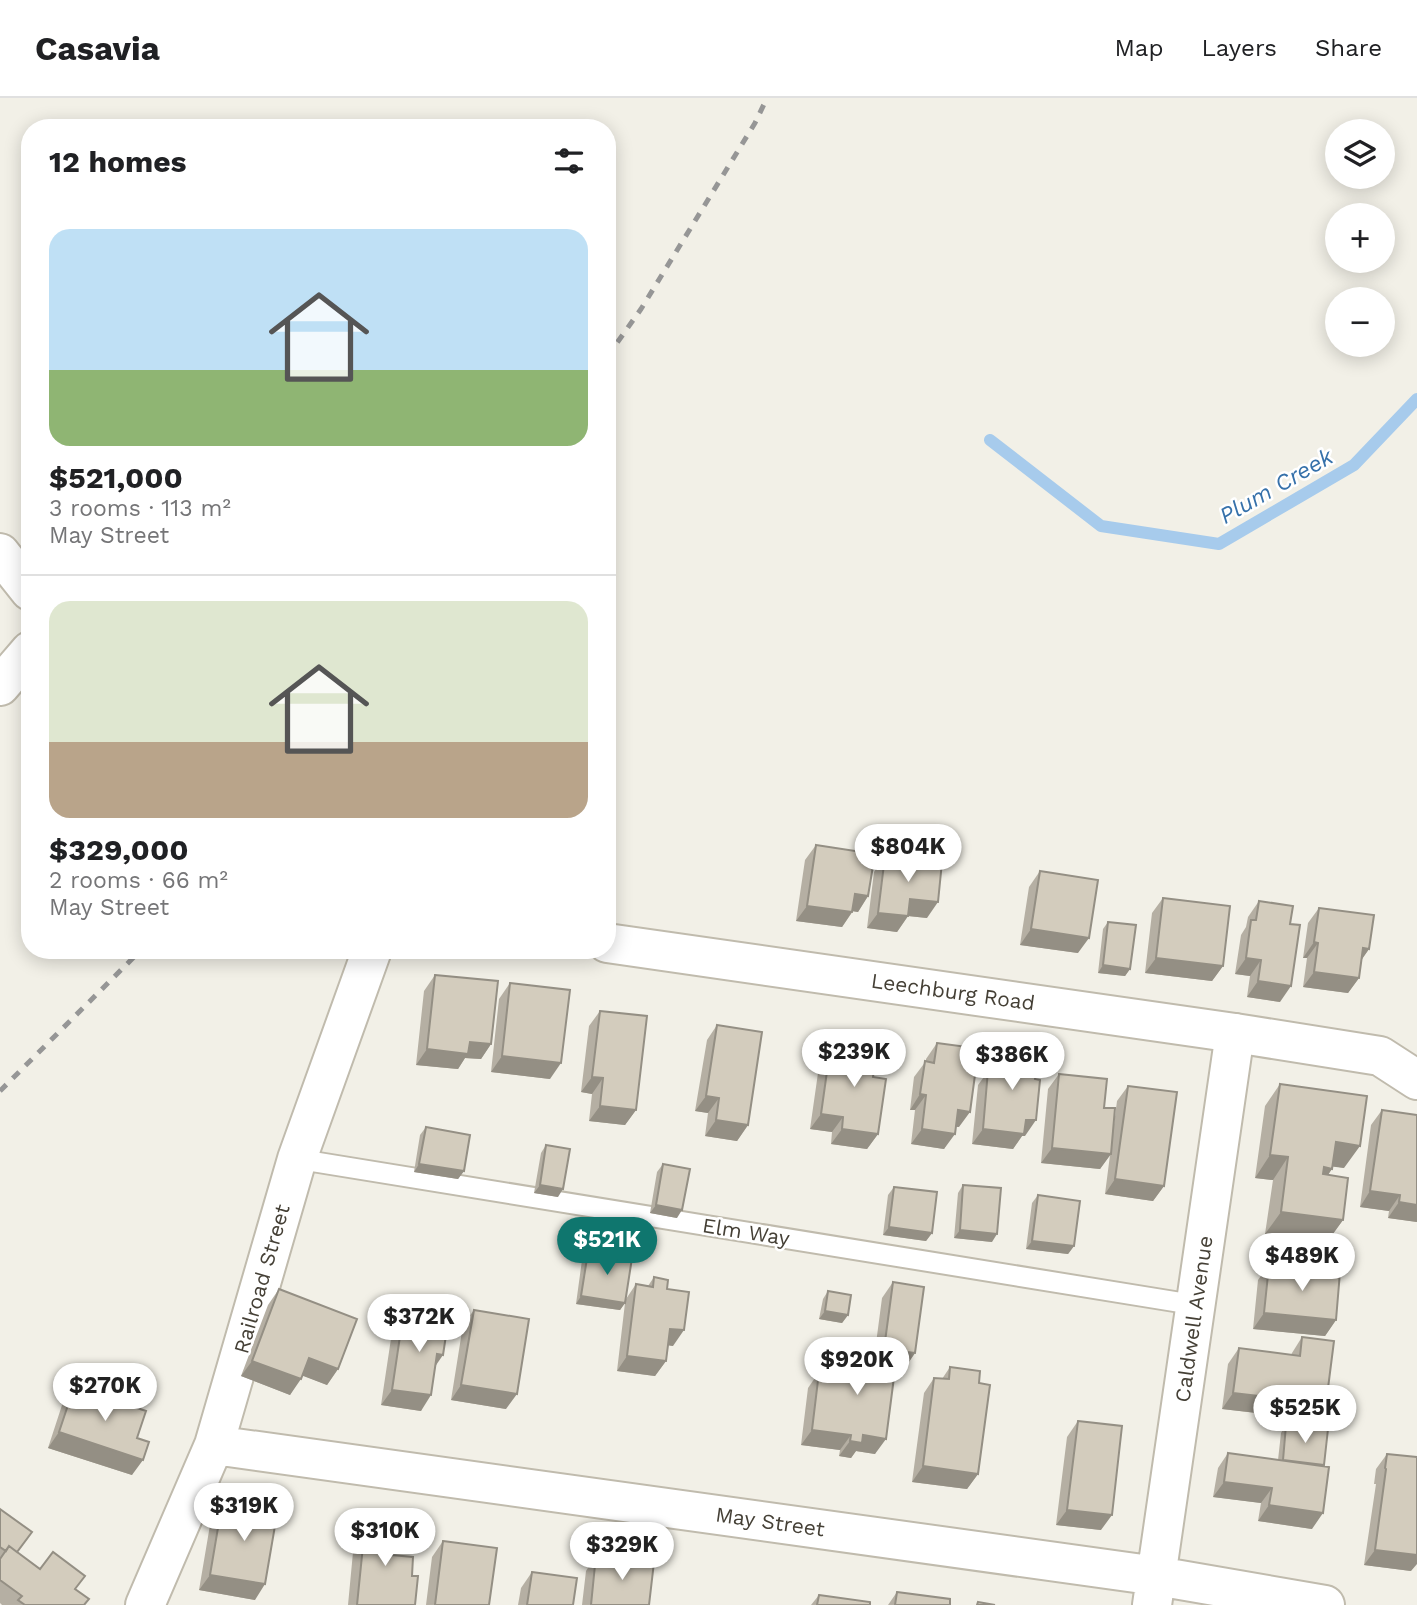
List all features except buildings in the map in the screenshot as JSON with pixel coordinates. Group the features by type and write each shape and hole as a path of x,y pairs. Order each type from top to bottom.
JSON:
{"street":[{"path":"0,553 21,580"},
{"path":"0,686 21,662"},
{"name":"Leechburg Road","path":"616,944 1380,1056 1417,1080"},
{"name":"Railroad Street","path":"145,1605 214,1445 297,1159 369,959"},
{"name":"Caldwell Avenue","path":"1154,1590 1235,1033"},
{"name":"May Street","path":"214,1445 1154,1590 1325,1605"}],"lane":[{"name":"Elm Way","path":"297,1159 1196,1305"}],"waterway":[{"name":"Plum Creek","path":"990,440 1101,526 1219,544 1354,465 1417,399"}],"railway":[{"path":"616,344 641,309 755,123 767,98"},
{"path":"0,1091 132,959"}]}
